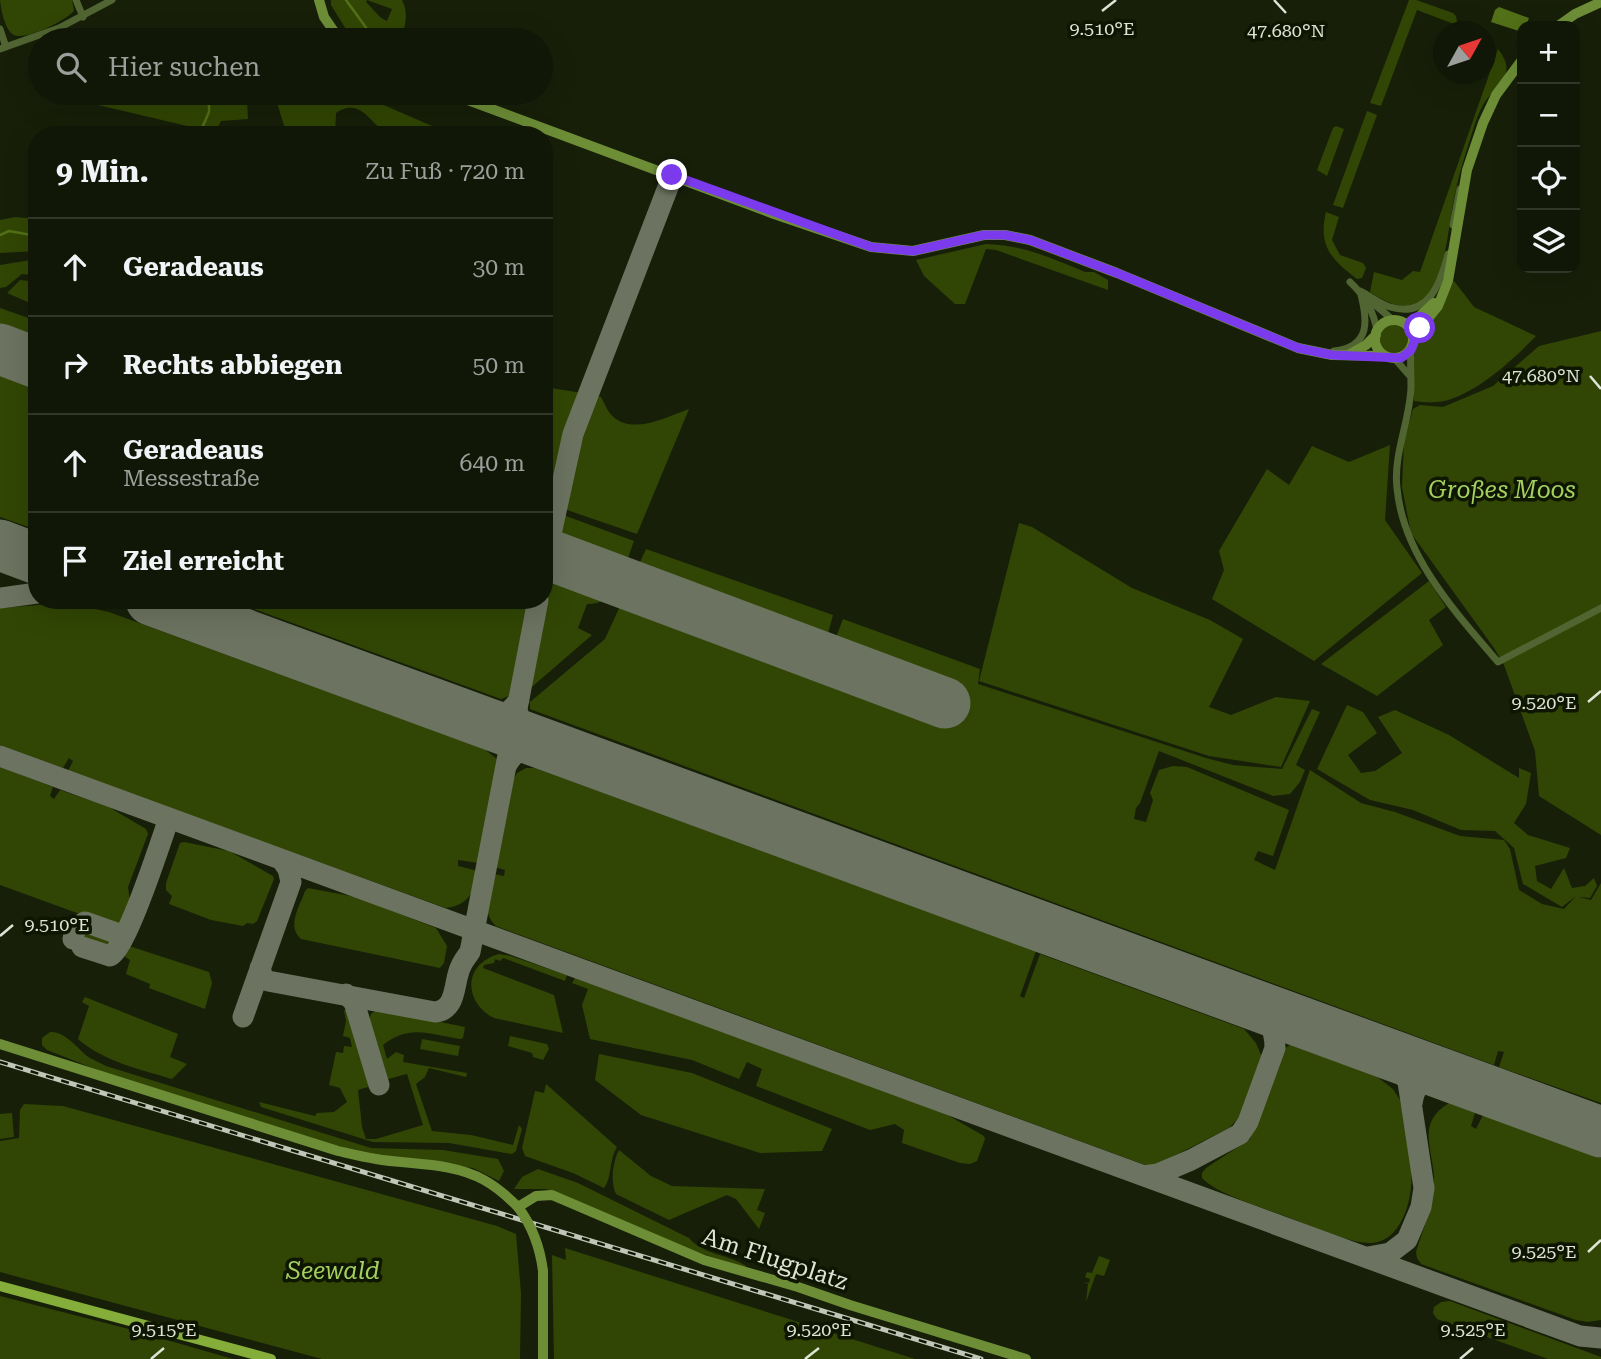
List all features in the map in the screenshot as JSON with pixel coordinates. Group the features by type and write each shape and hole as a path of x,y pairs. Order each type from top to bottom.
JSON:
{"main road":[{"path":"0,1286 271,1359"}],"street":[{"path":"76,0 83,17"},
{"path":"61,28 112,0"},
{"path":"319,0 324,17 332,28"},
{"path":"1566,21 1601,2"},
{"path":"0,29 3,48 28,40"},
{"path":"1360,292 1391,307 1405,309 1418,306 1431,298 1442,281 1450,250 1457,198 1477,139 1490,107 1517,66"},
{"path":"481,105 538,126"},
{"path":"553,132 871,247 913,251 984,235 1005,235 1030,240 1210,310 1298,348 1316,353 1390,357 1404,356 1420,328 1438,306 1448,281 1467,170"},
{"path":"1350,282 1393,320 1406,324 1412,332 1409,375 1411,387 1396,487 1406,534 1438,587 1470,630 1498,663 1601,608"},
{"path":"1316,353 1344,350 1357,342 1364,333 1367,314 1360,292"},
{"path":"1360,292 1374,316 1376,345 1409,375"},
{"path":"1406,324 1417,319 1441,295"},
{"path":"1349,354 1366,345 1385,323 1393,320"},
{"path":"0,1044 338,1151 376,1159 444,1167 483,1179 519,1207 539,1244 543,1271 543,1359"},
{"name":"Am Flugplatz","path":"519,1207 536,1196 552,1195 704,1259 1026,1359"}],"green space":[{"path":"0,0 72,0 74,11 48,28 28,28 27,35 11,33 4,19"},
{"path":"331,0 367,0 402,0 406,15 404,28 345,28 331,5","holes":["367,0 392,9 387,21 366,2"]},
{"path":"1409,0 1453,13 1457,21 1446,21 1417,10 1381,106 1370,103"},
{"path":"1498,49 1504,59 1506,74 1487,99 1475,123 1453,203 1441,269 1434,286 1424,299 1411,306 1393,304 1370,292 1374,272 1402,280 1413,271 1420,272 1486,84 1496,84"},
{"path":"98,105 247,105 248,119 221,121 218,126 187,126"},
{"path":"278,105 384,105 432,126 378,126 360,110 353,108 336,113 335,126 284,126"},
{"path":"1367,111 1377,115 1343,208 1333,205"},
{"path":"1336,126 1344,129 1327,176 1317,170"},
{"path":"1326,212 1339,217 1332,240 1340,255 1363,263 1366,268 1362,278 1357,279 1348,272 1329,251 1324,234"},
{"path":"28,218 28,251 0,253 0,220"},
{"path":"986,244 1024,250 1085,272 1094,272 1108,280 1108,290 996,250 986,249 965,304 955,304 924,276 916,260"},
{"path":"28,260 28,275 22,274 6,287 0,288 0,265"},
{"path":"20,280 28,281 28,302 7,293"},
{"path":"1454,281 1474,307 1536,336 1504,366 1463,394 1436,402 1414,401 1413,368 1416,348"},
{"path":"0,308 28,318 28,527 0,517"},
{"path":"1395,324 1406,328 1410,339 1406,350 1395,354 1384,350 1380,339 1384,328"},
{"name":"Großes Moos","path":"1601,331 1601,835 1539,796 1535,751 1504,665 1411,533 1402,487 1404,442 1413,409 1420,405 1443,407 1493,386 1539,346"},
{"path":"553,388 583,393 569,433 553,497"},
{"path":"592,394 601,397 609,412 626,424 648,423 689,409 637,534 567,510 562,502 580,426"},
{"path":"1390,445 1385,520 1422,573 1314,661 1212,599 1224,570 1219,551 1267,469 1289,485 1312,446 1349,462"},
{"path":"566,516 634,541 613,591 598,603 587,604 578,628 592,635 526,692 542,609 553,609 553,554 560,518"},
{"path":"1019,523 1032,527 1132,588 1210,620 1243,639 1209,707 1231,715 1276,697 1310,701 1281,767 1209,756 979,681"},
{"path":"646,549 833,615 821,659 827,660 843,619 980,669 978,684 1233,765 1282,769 1312,709 1320,712 1296,765 1305,770 1300,782 1290,794 1273,796 1159,751 1136,808 1134,819 1146,822 1153,800 1150,793 1159,770 1173,766 1187,767 1289,810 1273,856 1258,851 1254,860 1275,870 1310,770 1361,803 1395,812 1460,836 1504,840 1510,849 1519,890 1542,904 1564,909 1576,896 1562,907 1523,884 1514,848 1495,831 1461,830 1413,810 1370,800 1317,769 1347,705 1363,712 1377,733 1348,755 1361,773 1375,771 1402,753 1378,717 1395,710 1449,735 1519,778 1519,768 1531,773 1526,804 1514,823 1528,835 1570,848 1566,858 1535,866 1537,881 1551,889 1564,868 1572,888 1585,886 1594,878 1597,886 1590,898 1578,897 1591,900 1601,883 1601,1103 1499,1067 1504,1052 1498,1051 1494,1065 530,709 530,702 605,639"},
{"path":"1429,581 1446,607 1429,620 1443,645 1377,696 1321,664"},
{"path":"28,606 28,609 95,609 109,612 484,749 497,759 498,772 479,863 458,860 458,866 478,871 469,896 460,904 446,908 68,771 73,761 69,758 63,768 0,745 0,608"},
{"path":"254,609 530,609 514,694 501,699"},
{"path":"0,767 53,787 50,796 54,799 60,790 107,806 146,829 148,834 128,887 130,902 121,929 0,885"},
{"path":"526,768 535,768 1036,951 1020,996 1024,998 1040,954 1244,1029 1256,1043 1262,1057 1242,1114 1229,1128 1160,1163 1148,1166 496,926 488,914 488,894 493,874 504,876 505,870 494,867 511,783 517,773"},
{"path":"180,843 229,851 273,876 257,921 243,926 211,920 169,904 172,896 166,890 166,883"},
{"path":"308,888 356,897 436,928 447,946 444,963 440,968 301,939 294,922"},
{"path":"84,927 113,938 112,950 107,951 75,939 79,929"},
{"path":"129,946 209,972 212,983 205,1009 149,988 150,984 126,974 130,960 121,954 122,949"},
{"path":"499,954 567,975 565,981 503,958 500,961 495,959 494,963 484,965 483,968 554,995 563,1033 494,1018 477,1003 472,993 473,974 487,959"},
{"path":"575,978 944,1113 984,1136 977,1161 970,1164 960,1163 902,1143 904,1130 895,1124 870,1130 756,1086 762,1069 747,1062 739,1079 692,1060 590,1039 582,1005 588,989 572,983"},
{"path":"85,997 178,1034 170,1057 187,1064 172,1079 123,1064 88,1047 78,1039 89,1006 82,1002"},
{"path":"377,1009 465,1027 463,1038 460,1039 420,1032 402,1034 383,1045 387,1059 396,1052 404,1055 403,1062 467,1073 466,1077 429,1068 425,1077 416,1084 432,1131 471,1135 513,1145 519,1125 522,1129 516,1151 512,1154 449,1143 373,1142 261,1107 259,1102 315,1116 317,1113 334,1112 347,1102 340,1088 329,1085 336,1052 343,1053 344,1046 352,1047 350,1038 343,1036 346,1021 344,1010 349,1010 371,1086 358,1090 366,1139 376,1139 423,1125 407,1074 388,1079 369,1020"},
{"path":"50,1032 67,1038 90,1058 106,1066 371,1148 443,1150 498,1159 504,1171 499,1181 473,1168 380,1156 337,1146 108,1074 47,1050 42,1045 42,1038"},
{"path":"510,1036 547,1044 549,1049 543,1060 533,1057 532,1053 508,1046"},
{"path":"422,1039 460,1046 458,1056 420,1049"},
{"path":"1290,1045 1376,1076 1393,1089 1400,1100 1410,1160 1411,1191 1399,1226 1383,1240 1363,1243 1331,1234 1231,1196 1202,1178 1206,1168 1250,1139 1284,1049"},
{"path":"599,1054 692,1073 832,1129 822,1151 760,1153 641,1115 595,1080"},
{"path":"546,1084 617,1147 604,1188 573,1173 525,1156 522,1148 535,1091 544,1093"},
{"path":"1449,1103 1475,1113 1471,1126 1476,1129 1483,1115 1601,1158 1601,1320 1576,1320 1421,1264 1416,1252 1430,1209 1434,1183 1429,1129 1438,1111"},
{"name":"Seewald","path":"24,1104 63,1106 497,1226 516,1234 521,1293 520,1359 322,1359 0,1272 0,1141 19,1138 20,1110"},
{"path":"12,1113 14,1137 0,1139 0,1114"},
{"path":"619,1150 651,1176 672,1186 765,1189 757,1210 765,1213 759,1229 736,1199 727,1195 669,1220 616,1194 613,1172"},
{"path":"538,1169 578,1183 689,1238 701,1248 746,1266 745,1268 694,1251 546,1189 514,1189 522,1177"},
{"path":"565,1248 915,1359 554,1359 552,1255 566,1260"},
{"path":"1099,1256 1110,1260 1104,1276 1096,1274 1086,1302 1088,1284 1083,1282 1089,1283 1090,1279 1085,1277 1087,1272 1092,1273"},
{"path":"0,1296 125,1328 233,1359 0,1359"},
{"path":"1450,1301 1601,1359 1548,1359 1437,1319 1433,1313 1434,1307 1441,1302"}],"shaded area":[{"path":"1499,7 1529,18 1528,21 1517,21 1517,30 1491,21"}],"waterway":[{"path":"346,0 366,28"},
{"path":"203,126 209,105"},
{"path":"0,235 9,231 28,234"}],"taxiway":[{"path":"553,525 573,434 670,182"},
{"path":"0,598 28,594"},
{"path":"260,968 263,978 268,981 435,1012 448,1006 461,966 470,952 536,609"},
{"path":"476,719 500,716 519,700"},
{"path":"506,766 514,755 524,748 548,746 527,732 517,709"},
{"path":"0,756 1580,1336 1601,1338"},
{"path":"82,947 110,956 117,949 142,893 169,818"},
{"path":"243,1017 291,882 288,869 281,859"},
{"path":"73,939 76,927 85,922 119,934 127,931"},
{"path":"346,994 354,1002 379,1085"},
{"path":"1144,1176 1158,1174 1191,1160 1240,1134 1248,1122 1275,1048 1268,1021 1259,1010 1247,1002"},
{"path":"1368,1257 1390,1253 1407,1240 1421,1207 1424,1188 1408,1082 1396,1063 1379,1050"},
{"path":"1412,1104 1415,1091 1422,1082 1433,1076 1446,1075"}],"runway":[{"path":"0,349 28,360"},
{"path":"0,545 28,556"},
{"path":"553,556 945,703"},
{"path":"176,609 1601,1132"}],"railway":[{"path":"0,1062 981,1359"}],"route":[{"path":"672,175 871,247 913,251 984,235 1005,235 1030,240 1316,353 1401,358 1411,350 1420,328"}]}
